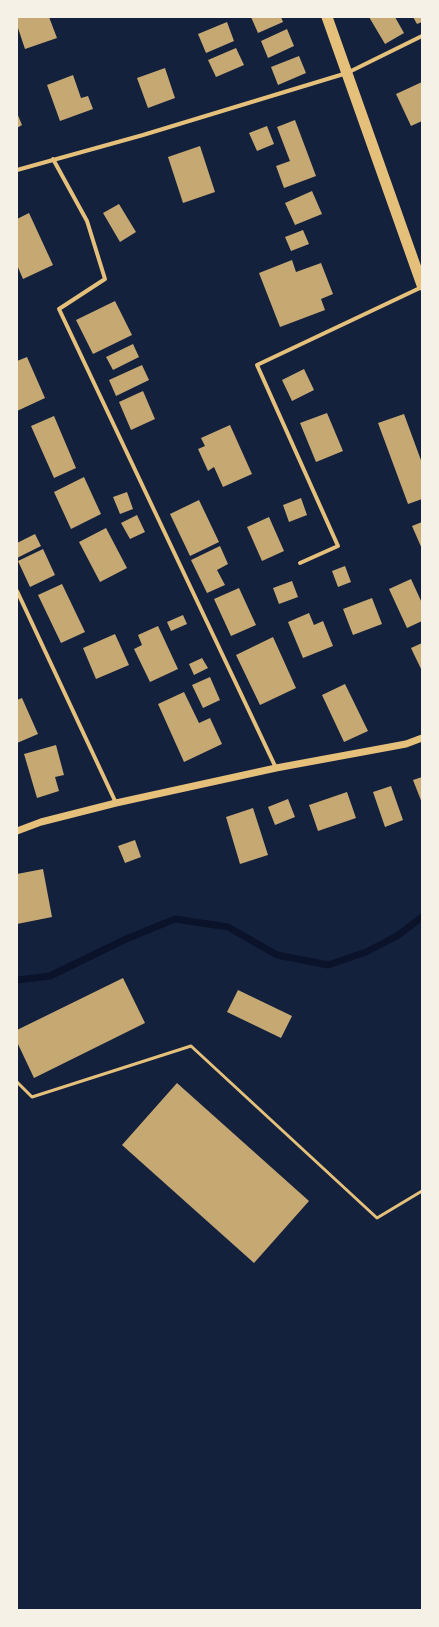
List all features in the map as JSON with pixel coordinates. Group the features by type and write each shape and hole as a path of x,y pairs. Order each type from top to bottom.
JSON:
{"highway":[{"path":"327,17 422,286"}],"street":[{"path":"17,170 143,135 347,73 422,36"},
{"path":"53,159 86,221 104,279 60,309 276,768"},
{"path":"300,563 338,546 257,365 422,286"},
{"path":"17,591 116,803"},
{"path":"17,830 41,822 116,803 276,768 406,744 422,738"}],"lane":[{"path":"17,1082 32,1097 191,1046 377,1218 422,1191"}],"building":[{"path":"17,17 49,17 57,38 25,49 17,25"},
{"path":"251,17 281,17 283,22 258,33"},
{"path":"369,17 395,17 404,33 385,44"},
{"path":"413,17 422,17 422,22 417,24"},
{"path":"227,22 234,41 206,53 198,34"},
{"path":"287,29 294,46 268,58 261,41"},
{"path":"236,48 244,65 216,77 208,60"},
{"path":"299,56 306,73 278,85 271,67"},
{"path":"165,68 175,98 148,108 137,78"},
{"path":"73,75 81,98 88,96 93,109 60,121 47,85"},
{"path":"422,82 422,121 411,126 396,94"},
{"path":"17,113 22,125 17,128"},
{"path":"295,120 316,176 284,188 276,166 290,161 277,127"},
{"path":"267,126 274,144 257,151 249,133"},
{"path":"200,146 215,192 183,203 168,157"},
{"path":"312,191 322,214 295,225 285,203"},
{"path":"119,204 136,232 120,242 103,213"},
{"path":"29,213 53,265 23,279 17,265 17,219"},
{"path":"303,230 309,244 291,251 285,237"},
{"path":"292,260 296,272 321,263 333,294 321,299 325,310 280,327 259,273"},
{"path":"115,301 132,335 93,354 76,320"},
{"path":"133,344 139,357 113,370 106,357"},
{"path":"27,357 45,398 17,411 17,361"},
{"path":"142,365 149,380 116,396 109,380"},
{"path":"304,369 314,390 292,401 282,380"},
{"path":"143,391 155,419 131,430 119,402"},
{"path":"327,413 343,451 316,462 300,423"},
{"path":"404,414 422,463 422,499 408,504 378,423"},
{"path":"54,416 76,468 54,478 31,426"},
{"path":"230,425 252,474 223,487 214,467 208,471 198,449 205,446 201,438"},
{"path":"84,477 101,514 71,529 54,492"},
{"path":"127,492 133,509 120,514 113,497"},
{"path":"301,498 307,515 289,522 283,505"},
{"path":"199,500 219,542 190,556 170,514"},
{"path":"137,515 145,532 130,539 121,523"},
{"path":"269,517 284,551 262,561 247,527"},
{"path":"422,522 422,549 412,526"},
{"path":"106,528 127,568 100,582 79,542"},
{"path":"35,534 41,546 17,558 17,543"},
{"path":"220,546 228,564 217,570 225,585 207,593 191,560"},
{"path":"43,549 55,575 30,587 18,561"},
{"path":"345,566 351,582 338,587 332,571"},
{"path":"411,579 422,603 422,621 407,628 389,589"},
{"path":"292,581 298,597 279,604 273,588"},
{"path":"62,584 85,632 61,643 38,595"},
{"path":"239,588 256,625 231,636 214,599"},
{"path":"372,598 382,624 353,635 343,609"},
{"path":"309,613 314,625 323,621 333,646 303,658 288,622"},
{"path":"183,615 187,624 171,631 167,622"},
{"path":"158,626 178,669 150,682 134,649 142,645 138,635"},
{"path":"115,634 129,665 96,679 83,648"},
{"path":"273,637 296,688 260,705 236,655"},
{"path":"422,643 422,671 411,648"},
{"path":"202,658 208,668 194,675 189,664"},
{"path":"210,677 220,700 203,708 192,685"},
{"path":"345,684 368,731 344,742 322,695"},
{"path":"184,692 199,723 210,718 222,744 184,762 158,704"},
{"path":"22,698 38,734 17,743 17,700"},
{"path":"56,745 64,775 55,777 59,791 37,798 24,754"},
{"path":"422,777 422,803 413,780"},
{"path":"391,786 403,820 385,827 373,792"},
{"path":"347,792 356,818 318,831 309,805"},
{"path":"288,799 295,817 275,825 268,807"},
{"path":"253,808 268,855 240,864 226,817"},
{"path":"135,840 141,857 125,863 118,846"},
{"path":"43,869 52,917 17,924 17,874"},
{"path":"123,978 145,1023 34,1078 17,1042 17,1030"},
{"path":"238,990 292,1016 281,1038 227,1012"},
{"path":"177,1083 309,1201 254,1263 122,1145"}],"waterway":[{"path":"17,980 50,976 126,939 175,919 228,927 277,955 328,965 366,952 397,936 422,917"}]}
